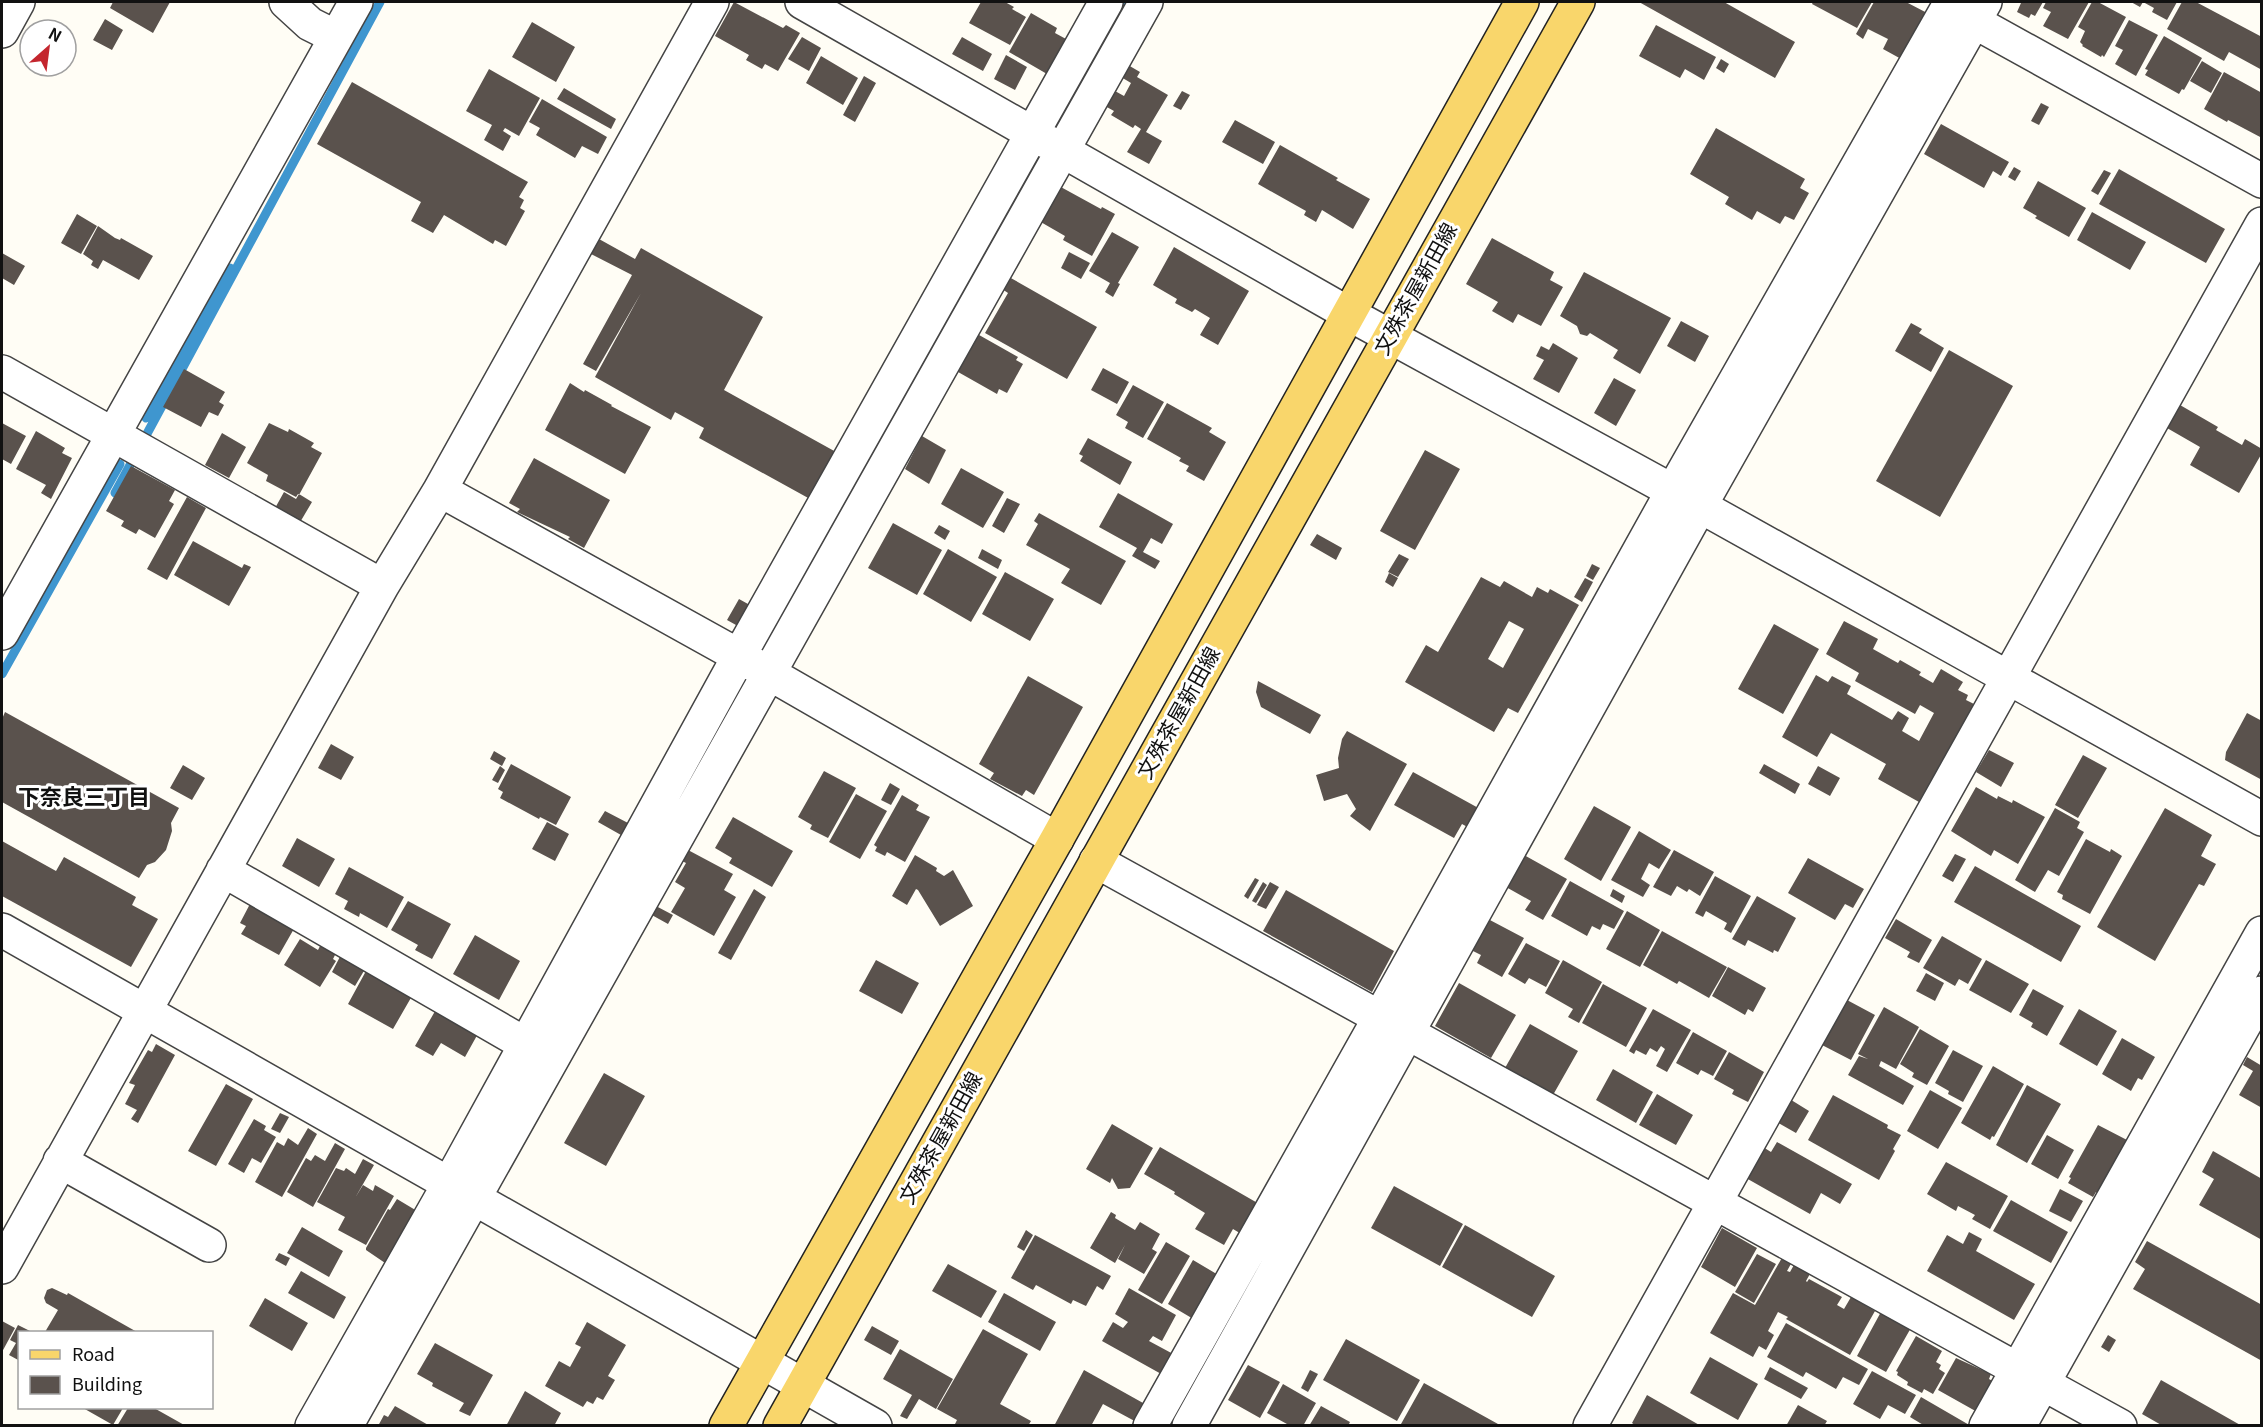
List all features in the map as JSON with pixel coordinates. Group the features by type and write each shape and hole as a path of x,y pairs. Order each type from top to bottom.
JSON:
{"main road":[{"path":"726,1425 1057,839 1522,2"},
{"name":"文殊茶屋新田線","path":"780,1425 1578,2"}],"street":[{"path":"2,31 18,2"},
{"path":"286,2 310,24 336,38"},
{"path":"2,633 356,2"},
{"path":"2,1266 382,585 440,490 712,2"},
{"path":"802,2 1349,314 2262,819"},
{"path":"346,1425 462,1191 525,1044 739,656 1106,2"},
{"path":"312,1425 462,1191 769,673 1146,2"},
{"path":"1189,1425 1394,1025 1959,7 2262,181"},
{"path":"1590,1425 2262,224"},
{"path":"2,372 382,585"},
{"path":"440,490 739,656 1057,839"},
{"path":"1096,861 2120,1425"},
{"path":"223,870 525,1044"},
{"path":"2,930 875,1425"},
{"path":"2019,1425 2031,1375 2262,933"},
{"path":"1986,1425 2031,1375 2262,993"},
{"path":"1150,1425 1394,1025"},
{"path":"60,1161 209,1245"}],"building":[{"path":"113,2 170,2 153,33 110,8"},
{"path":"734,2 783,28 786,25 800,33 778,71 765,64 762,69 746,60 749,55 715,36"},
{"path":"981,2 1005,2 1026,17 1010,45 969,23"},
{"path":"1639,2 1724,2 1795,42 1775,78"},
{"path":"1813,2 1872,2 1857,28 1812,4"},
{"path":"1874,2 1906,2 1929,14 1903,60 1883,49 1888,39 1868,29 1863,39 1856,34"},
{"path":"2018,2 2043,2 2035,16 2031,14 2029,18 2017,12 2021,3"},
{"path":"2046,2 2089,2 2068,39 2043,26 2051,12 2043,8"},
{"path":"2092,2 2098,2 2126,17 2104,57 2082,46 2080,42 2085,31 2078,27"},
{"path":"2131,2 2143,2 2140,7"},
{"path":"2143,2 2177,2 2167,20 2152,12 2154,8"},
{"path":"2182,2 2196,2 2262,37 2262,70 2229,52 2224,61 2167,29"},
{"path":"1031,13 1057,28 1055,33 1066,39 1047,74 1009,52"},
{"path":"105,19 123,30 112,50 93,40"},
{"path":"2129,20 2158,35 2136,76 2115,64 2123,50 2115,46"},
{"path":"532,22 575,47 556,82 512,57"},
{"path":"1656,25 1716,57 1704,80 1685,69 1680,78 1639,56"},
{"path":"2164,36 2202,58 2184,90 2182,89 2179,94 2145,75 2148,70 2145,69"},
{"path":"802,37 821,48 809,71 788,59"},
{"path":"962,37 992,54 983,71 952,54"},
{"path":"1006,55 1027,67 1015,90 994,79"},
{"path":"821,56 858,78 843,105 806,83"},
{"path":"1721,59 1729,64 1724,73 1716,68"},
{"path":"2202,61 2222,73 2211,93 2190,81"},
{"path":"1128,65 1140,72 1137,77 1168,95 1146,132 1162,141 1149,164 1127,152 1141,129 1135,125 1133,128 1111,115 1114,111 1105,106 1115,91 1124,96 1131,83 1121,77"},
{"path":"489,69 540,98 519,136 505,128 503,131 511,136 503,151 484,140 492,125 466,111"},
{"path":"2224,72 2262,93 2262,138 2204,109"},
{"path":"864,76 876,83 855,122 843,115"},
{"path":"352,82 528,182 519,197 524,200 520,208 525,211 506,246 495,240 493,244 444,215 433,233 411,221 421,202 317,144"},
{"path":"564,88 616,119 611,129 557,99"},
{"path":"1182,91 1190,95 1181,110 1173,106"},
{"path":"542,99 607,137 598,154 582,146 575,158 536,135 540,128 529,122"},
{"path":"2041,103 2049,107 2039,125 2031,121"},
{"path":"1235,120 1275,142 1263,164 1222,142"},
{"path":"1941,124 2009,162 2001,176 1993,171 1984,188 1924,154"},
{"path":"1716,128 1805,179 1800,188 1809,193 1794,220 1785,216 1780,224 1757,211 1752,220 1725,204 1729,197 1690,174"},
{"path":"1280,145 1370,199 1353,229 1322,210 1316,222 1304,215 1306,211 1258,184"},
{"path":"2014,167 2021,171 2015,181 2008,177"},
{"path":"2119,169 2225,229 2206,263 2099,204"},
{"path":"2104,170 2111,173 2098,195 2091,191"},
{"path":"2038,181 2086,208 2069,237 2035,218 2037,216 2023,208"},
{"path":"1059,186 1115,214 1092,256 1063,240 1065,236 1039,221"},
{"path":"2092,212 2146,242 2130,270 2077,240"},
{"path":"77,214 97,226 81,254 61,243"},
{"path":"98,226 115,238 120,240 121,238 153,256 139,280 103,260 98,269 91,265 93,261 83,254"},
{"path":"1112,232 1139,247 1118,283 1120,284 1113,297 1105,292 1110,283 1089,271"},
{"path":"1492,238 1554,272 1550,280 1563,287 1541,326 1518,314 1513,323 1492,311 1498,302 1466,284"},
{"path":"599,239 635,259 641,248 763,317 724,390 836,452 810,499 699,438 704,428 675,412 671,420 595,377 641,293 596,371 583,364 632,275 591,254"},
{"path":"1174,247 1249,291 1218,345 1200,335 1210,318 1195,309 1192,312 1175,303 1177,299 1153,285"},
{"path":"1069,252 1090,263 1081,279 1061,268"},
{"path":"2,253 25,266 14,285 2,278"},
{"path":"1584,272 1671,318 1640,374 1613,358 1618,350 1590,333 1587,336 1580,334 1577,326 1560,316"},
{"path":"1009,277 1097,327 1067,379 985,333 1008,293 1002,289"},
{"path":"1681,321 1709,336 1695,362 1667,346"},
{"path":"1911,323 1922,329 1919,333 1944,348 1931,372 1895,351"},
{"path":"972,331 1018,357 1016,360 1023,364 1007,393 999,389 997,394 951,368"},
{"path":"1553,343 1578,358 1559,393 1533,379 1544,360 1536,356 1541,346 1549,350"},
{"path":"1949,350 2013,386 1940,517 1876,481"},
{"path":"1103,368 1129,382 1117,404 1091,390"},
{"path":"184,369 225,392 219,402 224,405 218,416 209,412 201,427 163,407"},
{"path":"1614,378 1636,390 1616,426 1594,413"},
{"path":"570,383 651,427 625,474 545,430"},
{"path":"1133,385 1164,402 1143,438 1125,428 1128,422 1116,415"},
{"path":"1167,403 1212,428 1209,432 1226,442 1204,481 1186,471 1189,466 1179,461 1181,458 1147,439"},
{"path":"2180,405 2218,427 2216,430 2242,445 2245,439 2262,449 2262,453 2239,493 2190,465 2200,447 2167,428"},
{"path":"2,423 26,436 11,464 2,459"},
{"path":"269,423 288,432 289,429 314,443 311,447 322,453 296,497 266,481 268,475 247,463"},
{"path":"36,431 65,448 62,453 72,458 51,499 41,493 46,485 16,469"},
{"path":"222,433 246,447 229,478 205,465"},
{"path":"922,436 946,450 929,484 905,469"},
{"path":"1088,438 1132,462 1120,485 1080,461 1083,456 1079,454"},
{"path":"1425,450 1460,469 1415,550 1380,531"},
{"path":"534,458 610,500 584,548 568,539 570,537 517,512 520,509 509,503"},
{"path":"131,466 175,490 169,501 174,504 155,538 139,529 136,534 121,526 124,521 106,511"},
{"path":"961,468 1004,492 983,528 941,504"},
{"path":"284,492 296,499 299,494 312,502 299,524 274,510"},
{"path":"1118,493 1173,524 1162,544 1151,538 1143,552 1160,561 1155,569 1132,556 1137,548 1099,527"},
{"path":"187,497 206,508 167,580 147,569"},
{"path":"1007,498 1020,504 1004,533 992,526"},
{"path":"1039,513 1126,561 1101,605 1061,583 1070,569 1026,545 1038,524 1034,521"},
{"path":"893,523 942,550 917,595 868,568"},
{"path":"939,525 950,531 945,540 934,533"},
{"path":"1317,534 1342,548 1336,560 1310,545"},
{"path":"193,541 242,568 244,564 251,567 229,606 174,575"},
{"path":"948,549 997,577 971,622 923,594"},
{"path":"982,549 1002,560 998,569 978,558"},
{"path":"1399,554 1409,559 1398,577 1388,572"},
{"path":"1592,564 1600,568 1593,580 1586,576"},
{"path":"1005,572 1054,599 1030,641 982,614"},
{"path":"1389,573 1398,578 1393,587 1385,582"},
{"path":"1481,577 1500,587 1504,581 1532,597 1537,587 1548,593 1550,589 1579,605 1518,713 1508,708 1494,732 1405,682 1426,645 1438,652","holes":["1509,621 1524,629 1503,668 1488,659"]},
{"path":"1585,578 1593,582 1582,602 1574,597"},
{"path":"739,599 757,609 745,630 727,620"},
{"path":"1844,621 1878,639 1873,649 1898,663 1900,660 1921,672 1919,675 1933,683 1941,669 1963,682 1958,690 1968,695 1966,700 1974,704 1919,802 1878,779 1886,764 1831,733 1817,757 1782,737 1816,675 1828,682 1832,676 1851,686 1847,694 1892,720 1898,711 1909,718 1902,731 1919,741 1934,713 1920,705 1915,714 1855,681 1859,673 1826,654"},
{"path":"1774,624 1819,649 1783,714 1738,689"},
{"path":"1028,676 1083,707 1034,795 1026,790 1022,796 990,779 994,773 979,764"},
{"path":"1258,681 1321,715 1310,734 1261,707 1256,692"},
{"path":"5,712 179,808 171,823 172,831 166,850 155,862 147,865 139,878 2,802 2,719"},
{"path":"2247,713 2262,721 2262,780 2225,760 2226,752"},
{"path":"1347,731 1407,764 1370,831 1350,816 1356,809 1347,794 1324,801 1316,775 1339,768 1338,758 1342,739"},
{"path":"331,744 354,757 341,780 318,768"},
{"path":"1989,750 2014,763 2001,787 1976,772"},
{"path":"494,751 506,758 502,766 490,759"},
{"path":"2083,755 2107,768 2078,818 2055,805"},
{"path":"511,764 571,797 556,825 540,817 539,819 500,798 503,792 498,789"},
{"path":"1764,764 1800,784 1795,794 1759,773"},
{"path":"183,765 205,778 192,800 170,788"},
{"path":"500,766 505,770 498,783 492,780"},
{"path":"1818,766 1840,778 1830,796 1808,784"},
{"path":"824,771 856,788 828,838 810,829 812,825 798,817"},
{"path":"1413,772 1482,810 1471,829 1462,824 1454,838 1394,805"},
{"path":"890,783 900,789 891,805 881,800"},
{"path":"1976,787 1997,799 1998,796 2012,803 2013,800 2045,817 2018,864 1994,850 1991,856 1951,831"},
{"path":"856,794 887,811 860,859 829,842"},
{"path":"902,795 919,805 916,810 930,817 905,862 887,852 885,856 875,851 877,847 874,845"},
{"path":"1594,806 1631,827 1601,881 1564,859"},
{"path":"2055,808 2080,822 2077,828 2084,832 2059,876 2048,870 2035,892 2015,880"},
{"path":"2165,808 2212,835 2201,856 2216,864 2204,886 2199,884 2155,961 2097,927"},
{"path":"605,811 628,823 621,835 598,822"},
{"path":"733,817 793,851 772,887 729,863 732,858 715,848"},
{"path":"547,822 569,834 555,861 532,849"},
{"path":"1639,831 1671,850 1659,869 1649,863 1641,879 1650,885 1643,897 1611,880"},
{"path":"297,838 335,859 319,887 282,866"},
{"path":"2086,839 2122,856 2090,914 2062,899 2063,895 2057,892"},
{"path":"2,841 56,871 64,857 136,897 132,905 158,919 131,967 2,896"},
{"path":"688,850 733,874 724,890 736,897 714,936 671,912 685,888 675,882 686,863 682,861"},
{"path":"1674,850 1714,872 1700,896 1689,889 1687,892 1677,886 1671,896 1653,887"},
{"path":"1955,854 1966,859 1953,882 1942,876"},
{"path":"915,855 937,868 936,871 944,876 953,870 973,906 940,926 918,890 916,889 907,905 892,896"},
{"path":"1524,855 1567,879 1543,920 1525,910 1531,901 1506,887"},
{"path":"1808,858 1864,889 1853,908 1845,904 1835,920 1788,893"},
{"path":"1975,866 2081,926 2061,962 1954,902"},
{"path":"349,867 404,897 387,928 360,913 359,917 344,909 348,901 335,894"},
{"path":"1715,876 1751,896 1731,933 1724,929 1727,923 1706,911 1703,917 1695,913"},
{"path":"1255,878 1259,880 1248,899 1244,896"},
{"path":"1570,881 1624,911 1614,929 1603,924 1600,930 1592,926 1587,936 1551,916"},
{"path":"1263,882 1267,885 1256,903 1252,901"},
{"path":"1270,882 1279,887 1266,909 1257,905"},
{"path":"754,889 766,897 731,960 718,953"},
{"path":"1613,889 1625,896 1622,903 1610,896"},
{"path":"1286,890 1394,951 1372,992 1263,931"},
{"path":"1757,896 1796,918 1778,952 1774,950 1773,953 1748,940 1745,946 1732,939"},
{"path":"408,901 451,924 432,959 415,950 418,945 391,930"},
{"path":"251,902 295,927 279,955 241,934 246,926 240,923"},
{"path":"654,905 673,915 668,924 650,914"},
{"path":"1627,911 1660,930 1640,967 1606,949"},
{"path":"1488,919 1524,938 1502,977 1477,963 1481,955 1471,950"},
{"path":"1896,919 1932,940 1919,963 1907,957 1910,952 1885,938"},
{"path":"1662,931 1727,967 1709,998 1643,965"},
{"path":"475,935 520,961 499,1000 453,974"},
{"path":"1942,936 1982,959 1968,984 1959,979 1955,986 1923,968"},
{"path":"300,939 318,950 321,944 336,953 333,959 336,961 320,987 284,965"},
{"path":"1526,943 1560,961 1546,987 1529,978 1525,984 1508,974"},
{"path":"343,951 368,964 355,986 332,972"},
{"path":"876,960 919,983 902,1014 859,991"},
{"path":"1563,960 1602,982 1579,1023 1568,1017 1573,1009 1545,993"},
{"path":"1986,960 2029,984 2011,1013 1969,990"},
{"path":"1728,967 1766,988 1753,1012 1748,1009 1745,1015 1712,996"},
{"path":"366,971 412,996 393,1029 348,1004"},
{"path":"1926,973 1944,983 1935,1001 1916,991"},
{"path":"1459,983 1516,1015 1491,1058 1435,1026"},
{"path":"1603,984 1647,1008 1626,1047 1582,1023"},
{"path":"2033,989 2064,1006 2047,1036 2031,1027 2033,1023 2019,1015"},
{"path":"1847,1000 1875,1015 1851,1060 1822,1045"},
{"path":"438,1006 480,1030 465,1057 441,1043 433,1056 415,1046"},
{"path":"1884,1007 1919,1027 1896,1069 1881,1061 1879,1066 1914,1086 1903,1105 1848,1075 1859,1056 1868,1059 1858,1054"},
{"path":"1653,1009 1691,1030 1667,1072 1656,1066 1665,1049 1661,1046 1657,1052 1650,1048 1646,1055 1636,1050 1634,1054 1629,1051"},
{"path":"2079,1009 2117,1031 2097,1066 2059,1044"},
{"path":"1530,1024 1578,1051 1553,1095 1505,1068"},
{"path":"1920,1029 1949,1046 1927,1085 1912,1077 1914,1073 1900,1064"},
{"path":"1693,1032 1727,1051 1713,1076 1701,1070 1698,1075 1676,1063"},
{"path":"2122,1038 2155,1057 2142,1080 2138,1078 2131,1091 2102,1074"},
{"path":"156,1044 175,1055 138,1123 131,1119 137,1110 125,1104 135,1085 129,1083 148,1050 152,1052"},
{"path":"1953,1050 1983,1066 1963,1102 1948,1094 1949,1091 1935,1083"},
{"path":"1729,1052 1764,1072 1748,1102 1732,1094 1734,1090 1714,1079"},
{"path":"2247,1057 2262,1066 2262,1108 2239,1095 2253,1071 2243,1065"},
{"path":"1993,1066 2024,1084 1994,1137 1992,1136 1990,1140 1961,1123"},
{"path":"1613,1069 1653,1092 1636,1123 1596,1100"},
{"path":"604,1073 645,1096 606,1166 564,1143"},
{"path":"226,1084 253,1099 216,1166 188,1151"},
{"path":"2027,1085 2061,1104 2027,1163 1996,1145"},
{"path":"1930,1090 1962,1108 1938,1149 1907,1131"},
{"path":"1657,1094 1693,1115 1676,1145 1639,1125"},
{"path":"1833,1095 1888,1125 1887,1128 1901,1135 1879,1180 1808,1140"},
{"path":"1788,1098 1809,1111 1796,1133 1775,1121"},
{"path":"280,1113 289,1117 280,1133 271,1129"},
{"path":"254,1119 266,1126 264,1130 276,1137 261,1163 252,1158 244,1173 228,1164"},
{"path":"1112,1124 1153,1148 1130,1188 1118,1189 1112,1178 1110,1183 1086,1169"},
{"path":"2098,1125 2127,1140 2098,1193 2096,1192 2093,1197 2068,1183 2071,1178 2069,1177"},
{"path":"308,1128 317,1134 282,1197 255,1182 277,1142 284,1146 288,1138 298,1145"},
{"path":"2047,1135 2074,1150 2058,1179 2031,1164"},
{"path":"1777,1142 1852,1184 1840,1204 1821,1193 1810,1214 1746,1178 1763,1147 1771,1152"},
{"path":"335,1143 345,1149 313,1207 287,1192 306,1158 311,1161 315,1155 325,1161"},
{"path":"1160,1147 1261,1205 1243,1235 1233,1229 1224,1245 1195,1229 1205,1213 1144,1174"},
{"path":"2213,1151 2262,1179 2262,1240 2199,1205 2214,1179 2202,1172"},
{"path":"363,1159 374,1165 355,1198 363,1185 373,1191 375,1185 394,1196 366,1245 338,1230 345,1217 317,1202 336,1168 344,1171 346,1168 355,1174"},
{"path":"1946,1162 2008,1196 1990,1229 1972,1219 1975,1215 1958,1206 1956,1211 1927,1194"},
{"path":"1394,1186 1463,1224 1440,1266 1371,1228"},
{"path":"2060,1189 2083,1201 2071,1222 2049,1211"},
{"path":"397,1199 417,1211 388,1265 366,1248 388,1209 390,1210"},
{"path":"2011,1200 2068,1232 2051,1263 1993,1231"},
{"path":"1111,1212 1116,1215 1115,1218 1135,1230 1140,1222 1160,1234 1152,1249 1157,1252 1144,1274 1118,1259 1125,1245 1115,1263 1090,1248"},
{"path":"1465,1225 1555,1276 1532,1317 1442,1267"},
{"path":"302,1227 343,1251 329,1277 287,1253"},
{"path":"1722,1228 1757,1248 1735,1287 1701,1267"},
{"path":"1026,1230 1033,1235 1024,1251 1017,1247"},
{"path":"1969,1232 1982,1239 1976,1251 2035,1284 2014,1320 1927,1271 1947,1235 1963,1244"},
{"path":"1035,1235 1111,1276 1103,1290 1097,1286 1086,1306 1073,1300 1071,1304 1036,1285 1033,1290 1011,1278"},
{"path":"2147,1241 2262,1305 2262,1361 2133,1289 2145,1269 2135,1262"},
{"path":"1166,1242 1190,1256 1162,1304 1138,1290"},
{"path":"279,1253 290,1258 286,1266 275,1260"},
{"path":"1757,1254 1776,1264 1754,1303 1735,1292"},
{"path":"1783,1256 1792,1262 1787,1271 1790,1272 1795,1263 1811,1272 1807,1282 1809,1279 1842,1297 1837,1305 1844,1309 1851,1297 1875,1311 1850,1355 1786,1319 1788,1317 1778,1312 1768,1331 1774,1335 1766,1350 1759,1346 1753,1357 1710,1333 1733,1293 1755,1305"},
{"path":"1193,1260 1220,1276 1195,1320 1168,1304"},
{"path":"948,1264 997,1291 981,1318 932,1291"},
{"path":"301,1271 346,1297 334,1319 288,1293"},
{"path":"52,1288 67,1295 68,1293 135,1331 46,1331 58,1310 46,1303 44,1298 47,1290"},
{"path":"1129,1288 1176,1315 1162,1341 1153,1336 1149,1341 1175,1355 1163,1375 1102,1341 1113,1322 1123,1328 1128,1322 1115,1314"},
{"path":"1004,1293 1056,1322 1040,1351 988,1322"},
{"path":"265,1298 308,1323 292,1351 249,1326"},
{"path":"1882,1310 1912,1326 1886,1372 1857,1356"},
{"path":"2,1321 15,1328 2,1352"},
{"path":"587,1322 626,1345 608,1376 615,1380 603,1400 597,1397 593,1404 587,1401 583,1407 545,1386 559,1361 570,1367 581,1347 575,1344"},
{"path":"1786,1323 1868,1369 1859,1385 1843,1377 1836,1389 1806,1372 1803,1377 1767,1357"},
{"path":"18,1325 30,1331 18,1331 18,1360 9,1355 16,1343 10,1340"},
{"path":"872,1326 899,1341 891,1355 864,1340"},
{"path":"983,1329 1028,1354 1000,1404 1031,1421 1028,1426 954,1426 957,1420 937,1409"},
{"path":"2108,1335 2116,1340 2109,1352 2101,1347"},
{"path":"1916,1336 1942,1351 1936,1362 1941,1365 1939,1369 1945,1373 1933,1394 1924,1389 1922,1393 1907,1385 1908,1382 1897,1375 1896,1371"},
{"path":"1346,1339 1420,1380 1397,1421 1323,1380"},
{"path":"435,1343 493,1375 470,1416 459,1411 464,1403 432,1386 433,1383 417,1374"},
{"path":"900,1349 953,1379 936,1409 919,1399 907,1419 900,1416 912,1395 883,1379"},
{"path":"1710,1357 1758,1384 1738,1420 1690,1393"},
{"path":"1956,1358 1991,1374 1989,1379 1996,1383 1979,1413 1938,1390"},
{"path":"1248,1365 1280,1382 1260,1418 1228,1400"},
{"path":"1770,1367 1808,1388 1801,1399 1764,1379"},
{"path":"1084,1370 1152,1408 1142,1425 1103,1404 1091,1426 1054,1426"},
{"path":"1310,1370 1318,1374 1308,1392 1301,1388"},
{"path":"1872,1371 1916,1395 1905,1414 1888,1405 1880,1419 1853,1404"},
{"path":"2161,1380 2242,1426 2163,1426 2142,1414"},
{"path":"1424,1383 1498,1424 1497,1426 1401,1424"},
{"path":"1283,1384 1316,1403 1303,1426 1286,1426 1287,1424 1267,1413"},
{"path":"525,1391 561,1413 554,1426 506,1426"},
{"path":"1647,1395 1701,1426 1636,1426 1632,1423"},
{"path":"1921,1397 1971,1426 1925,1426 1910,1417"},
{"path":"1798,1405 1827,1421 1824,1426 1786,1426"},
{"path":"395,1406 430,1426 378,1426 384,1415 388,1417"},
{"path":"1321,1406 1350,1422 1348,1426 1309,1426"},
{"path":"85,1409 122,1409 113,1425"},
{"path":"127,1409 156,1409 186,1426 117,1426"}],"waterway":[{"path":"115,493 380,2"},
{"path":"1065,112 1127,2"},
{"path":"761,653 1034,168"},
{"path":"146,418 230,268"},
{"path":"2,674 120,464"}],"district":[{"name":"下奈良三丁目","path":"84,797"}]}
